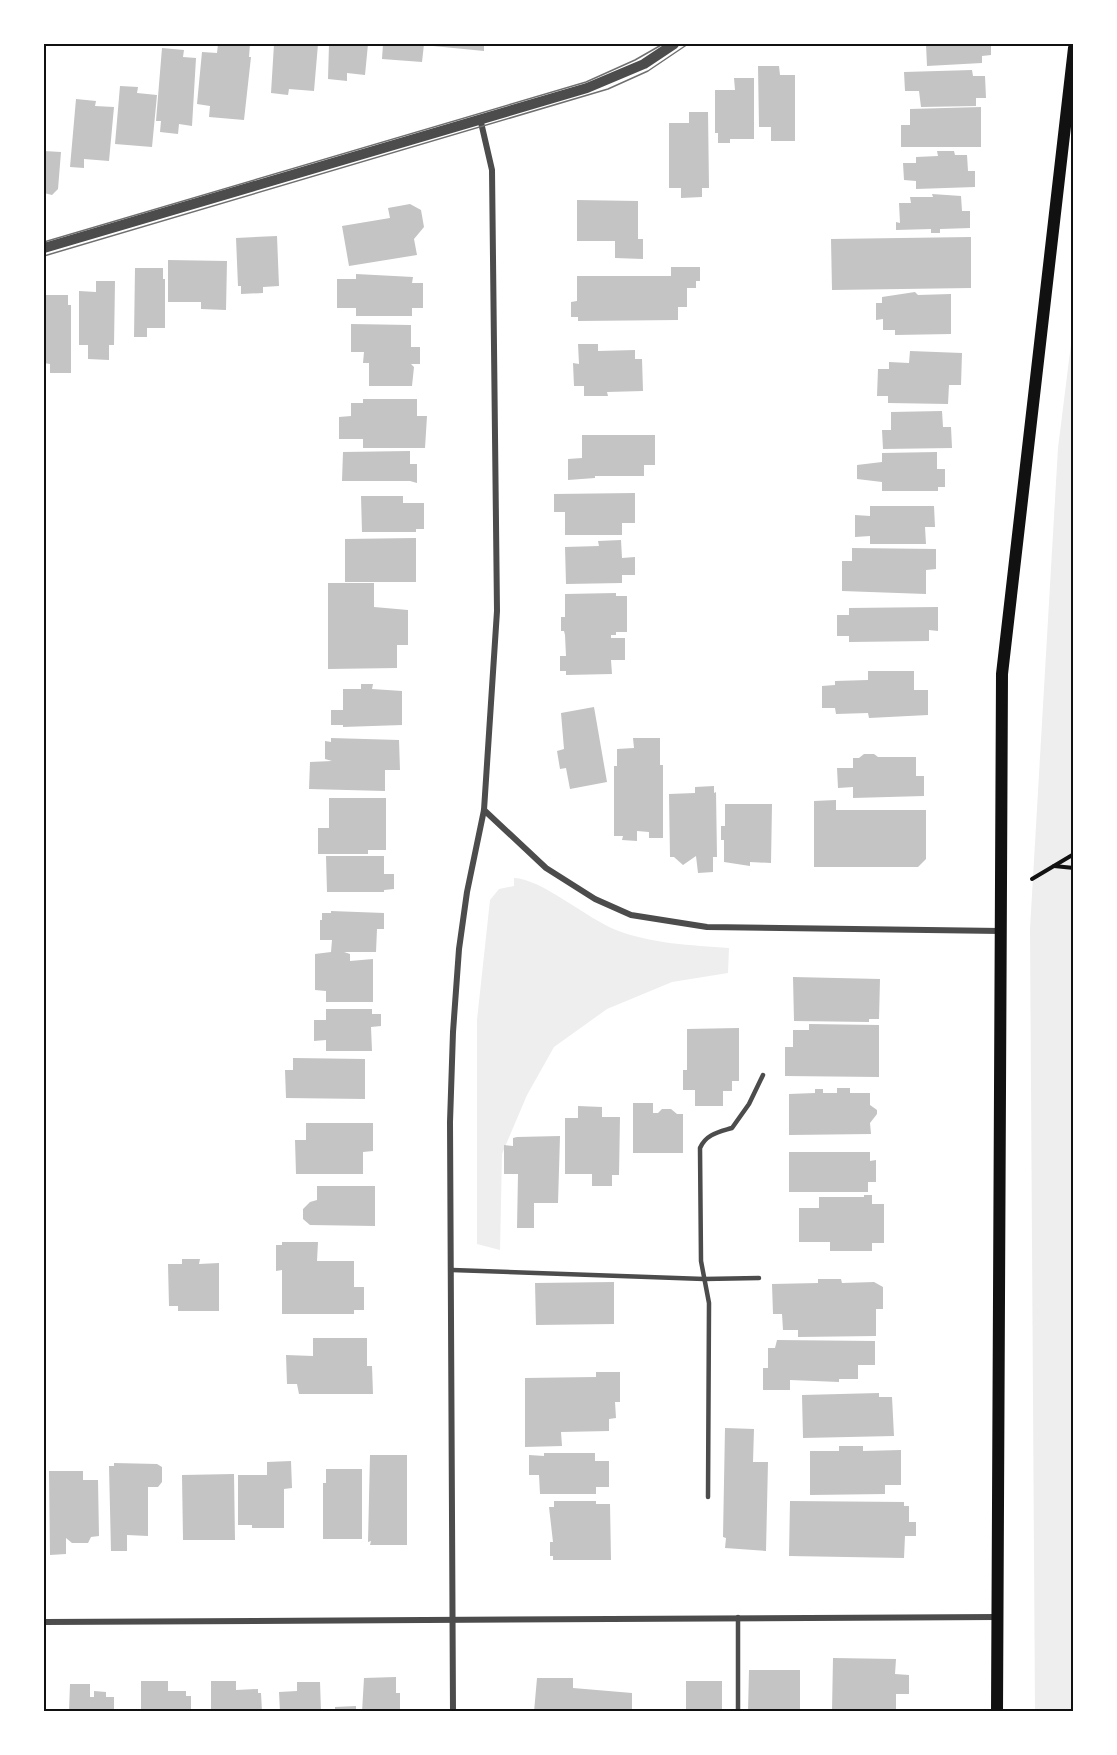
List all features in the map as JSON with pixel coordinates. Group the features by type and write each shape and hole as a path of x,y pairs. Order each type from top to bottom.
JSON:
{"main road":[{"path":"997,1712 1002,674 1074,48"}],"street":[{"path":"44,248 587,88 644,64 674,44"},
{"path":"453,1712 453,1032 464,915 484,810 497,611 492,170 480,118"},
{"path":"484,810 546,868 595,899 631,915 707,927 1000,931"},
{"path":"44,1622 998,1617"}],"lane":[{"path":"708,1497 709,1303 701,1261 700,1148 703,1140 714,1133 732,1128 749,1104 763,1075"},
{"path":"452,1270 704,1279 759,1278"},
{"path":"738,1617 738,1712"}],"path":[{"path":"1032,879 1074,854"},
{"path":"1053,866 1074,868"}],"shaded area":[{"path":"1073,328 1074,1711 1035,1712 1030,929 1058,448"},
{"path":"514,878 538,885 604,924 630,935 672,943 729,948 728,973 672,982 607,1009 554,1047 527,1095 502,1154 500,1250 477,1244 477,1020 490,900 499,889 514,886"}],"building":[{"path":"218,44 250,44 249,57 251,57 244,120 209,117 210,106 197,104 202,52 217,53"},
{"path":"274,44 318,44 314,91 289,89 288,95 271,93"},
{"path":"329,44 368,44 365,75 347,73 347,81 328,79"},
{"path":"383,44 424,44 422,62 382,59"},
{"path":"433,44 484,44 484,51 433,46"},
{"path":"926,44 991,44 991,55 982,56 982,63 927,66"},
{"path":"162,48 184,50 183,57 196,58 192,126 179,124 178,134 160,132 161,121 156,121"},
{"path":"758,66 779,66 780,75 795,75 795,141 771,141 771,127 759,127"},
{"path":"972,70 973,76 985,76 986,98 976,98 976,106 921,107 919,91 905,91 904,72"},
{"path":"734,78 754,78 754,139 730,139 730,143 718,143 718,133 715,133 715,90 735,90"},
{"path":"120,86 138,87 137,93 157,95 152,147 115,144"},
{"path":"76,99 96,101 95,106 114,107 109,161 84,159 84,168 70,167"},
{"path":"981,107 981,147 901,147 901,125 910,125 910,109"},
{"path":"689,112 708,112 709,188 702,188 702,197 681,198 681,188 669,188 669,123 689,123"},
{"path":"44,151 61,152 58,189 52,195 44,193"},
{"path":"937,151 954,151 955,155 967,155 968,171 975,171 975,187 916,189 916,181 904,180 903,163 916,163 916,157 938,156"},
{"path":"932,194 961,196 962,211 970,211 970,228 940,229 940,233 931,233 931,229 896,230 896,222 900,223 899,203 911,203 910,197 933,197"},
{"path":"577,200 638,201 638,239 643,239 643,259 615,258 615,241 577,241"},
{"path":"410,204 421,210 424,227 414,239 417,255 349,266 342,226 390,218 388,208"},
{"path":"277,236 279,286 263,287 263,293 241,294 241,286 238,286 236,238"},
{"path":"971,237 971,288 832,290 831,239"},
{"path":"168,260 227,261 226,310 201,309 201,302 168,302"},
{"path":"671,267 700,267 700,281 696,281 696,288 687,288 687,307 678,307 678,320 578,321 578,317 571,317 571,302 577,301 577,276 671,276"},
{"path":"135,268 163,268 163,279 165,279 165,328 147,328 147,337 134,337"},
{"path":"356,274 413,277 412,283 423,283 423,308 412,308 412,316 356,316 356,308 337,308 337,279 356,279"},
{"path":"96,281 115,281 114,345 109,345 109,360 88,359 88,345 79,345 79,291 96,292"},
{"path":"915,292 918,295 951,294 951,334 895,335 895,330 883,330 883,319 876,320 876,303 882,303 882,297"},
{"path":"44,295 68,295 68,305 71,305 71,373 50,373 50,364 44,363"},
{"path":"351,324 411,325 411,347 420,347 420,364 411,364 414,367 412,386 369,386 369,363 363,363 364,352 351,352"},
{"path":"578,344 598,344 598,351 635,350 635,359 642,359 643,391 607,392 608,396 584,396 584,386 574,386 573,363 579,364"},
{"path":"910,351 962,353 961,385 949,385 948,404 888,403 888,396 877,396 878,369 889,369 889,362 909,363"},
{"path":"363,399 417,399 417,416 427,416 425,448 363,448 363,439 339,439 339,417 351,416 351,403 363,403"},
{"path":"942,411 943,427 951,427 952,448 883,449 882,430 891,430 891,412"},
{"path":"582,435 655,435 655,465 644,465 644,476 595,476 595,478 568,480 568,459 582,458"},
{"path":"410,451 410,464 417,464 417,483 410,481 342,481 343,452"},
{"path":"937,452 937,469 945,469 945,487 938,487 938,491 882,491 882,482 857,479 857,465 882,462 882,453"},
{"path":"635,493 635,523 622,523 622,535 565,535 565,512 554,512 554,494"},
{"path":"361,496 403,496 403,503 424,503 424,529 416,529 416,532 362,532"},
{"path":"870,506 934,506 935,527 925,527 926,544 870,544 870,536 855,537 855,515 870,516"},
{"path":"416,538 416,582 345,582 345,539"},
{"path":"621,540 622,558 635,557 635,575 622,575 622,583 566,584 565,547 599,546 598,541"},
{"path":"852,548 936,549 936,569 926,570 926,594 842,591 842,561 852,561"},
{"path":"328,583 374,583 374,607 408,610 408,645 397,645 397,668 328,669"},
{"path":"616,593 616,596 627,596 627,632 616,632 616,635 611,635 611,638 625,638 625,660 611,660 612,674 566,675 566,671 560,671 560,656 566,656 565,635 564,631 561,631 561,617 565,617 565,594"},
{"path":"938,607 938,631 929,630 929,641 849,642 849,636 837,636 837,615 849,615 849,608"},
{"path":"868,671 914,671 914,690 928,690 928,715 869,718 868,713 836,714 835,708 822,708 822,686 835,685 835,681 868,680"},
{"path":"361,684 373,684 372,689 402,691 402,725 343,727 343,725 331,725 331,710 343,710 343,689 361,689"},
{"path":"594,707 607,782 570,789 566,768 560,769 557,751 564,749 561,713"},
{"path":"331,738 399,740 400,770 385,770 385,791 309,789 310,762 332,761 325,759 325,741 331,742"},
{"path":"633,738 660,738 660,765 663,765 663,838 649,838 649,832 637,831 637,841 622,840 623,836 614,836 614,766 617,766 617,749 634,748"},
{"path":"864,754 874,754 878,757 916,757 916,776 924,776 924,796 853,798 853,787 838,788 837,768 853,768 853,758 859,758"},
{"path":"714,786 717,857 713,857 713,872 698,873 696,856 683,865 674,857 670,857 669,794 695,793 695,787"},
{"path":"329,798 386,798 386,850 368,850 368,854 318,854 318,828 329,828"},
{"path":"836,800 836,810 926,810 926,859 918,867 814,867 814,801"},
{"path":"725,804 772,804 771,863 750,862 750,866 724,862 724,840 721,840 721,826 725,826"},
{"path":"326,856 384,856 384,874 394,874 394,889 384,890 384,892 327,892"},
{"path":"331,911 384,913 384,929 377,929 376,952 344,952 350,954 350,961 373,959 373,1002 326,1002 326,991 315,990 315,954 331,952 332,940 320,940 320,920 322,920 322,913 331,913"},
{"path":"793,977 880,979 879,1019 869,1019 869,1022 794,1021"},
{"path":"326,1009 372,1009 372,1014 381,1014 381,1026 371,1027 372,1051 326,1051 326,1040 314,1041 314,1020 326,1020"},
{"path":"809,1024 879,1025 879,1077 785,1076 785,1047 793,1047 793,1030 809,1030"},
{"path":"739,1028 739,1081 732,1081 732,1091 723,1091 723,1106 695,1106 695,1090 683,1090 683,1070 687,1070 687,1029"},
{"path":"293,1058 365,1059 365,1099 286,1098 285,1070 293,1070"},
{"path":"837,1088 850,1088 850,1093 870,1093 870,1105 877,1110 877,1114 870,1123 871,1134 789,1135 789,1094 815,1093 815,1089 823,1089 823,1093 837,1093"},
{"path":"633,1103 653,1103 653,1113 658,1113 662,1109 671,1109 677,1114 683,1114 683,1153 633,1153"},
{"path":"578,1106 602,1107 602,1117 620,1117 619,1175 612,1175 612,1186 592,1186 592,1174 565,1174 565,1118 578,1118"},
{"path":"306,1123 373,1123 373,1151 363,1152 363,1174 296,1174 295,1140 306,1140"},
{"path":"560,1136 558,1203 534,1203 534,1228 517,1228 518,1174 504,1174 504,1145 513,1146 513,1138 517,1137"},
{"path":"789,1152 870,1152 870,1161 876,1160 876,1182 868,1182 868,1192 789,1192"},
{"path":"317,1186 375,1186 375,1226 310,1225 303,1219 303,1209 310,1202 317,1200"},
{"path":"864,1195 872,1195 872,1204 884,1204 884,1243 872,1243 872,1251 830,1251 830,1242 799,1242 799,1208 819,1208 819,1197 864,1197"},
{"path":"282,1242 318,1242 317,1261 354,1261 354,1287 364,1287 364,1310 354,1310 354,1314 282,1314 282,1270 276,1271 276,1245 282,1245"},
{"path":"182,1259 200,1259 199,1264 219,1263 219,1311 178,1311 178,1306 169,1306 168,1264 182,1264"},
{"path":"818,1279 841,1279 842,1283 874,1282 883,1287 883,1309 876,1309 876,1336 798,1337 798,1330 783,1330 782,1314 773,1314 772,1284 818,1283"},
{"path":"614,1282 614,1324 536,1325 535,1283"},
{"path":"313,1338 367,1338 367,1366 372,1366 373,1394 299,1394 297,1384 287,1384 286,1355 313,1356"},
{"path":"777,1340 875,1341 875,1365 858,1365 858,1379 839,1379 839,1382 790,1380 790,1390 763,1390 763,1368 768,1368 768,1348 775,1348"},
{"path":"596,1372 620,1372 620,1402 615,1402 616,1418 609,1419 609,1431 561,1432 562,1446 525,1447 525,1378 596,1377"},
{"path":"879,1393 879,1397 892,1397 894,1436 803,1438 802,1395"},
{"path":"725,1428 754,1429 753,1462 768,1462 766,1551 725,1548 726,1538 723,1537"},
{"path":"839,1446 863,1446 863,1451 901,1450 901,1485 885,1485 885,1494 810,1495 810,1451 839,1451"},
{"path":"544,1453 595,1453 595,1461 609,1461 609,1487 596,1487 596,1494 540,1494 539,1475 529,1475 529,1455 544,1456"},
{"path":"370,1455 407,1455 407,1545 370,1545 371,1541 368,1542"},
{"path":"291,1461 292,1488 284,1489 284,1528 252,1528 252,1525 238,1525 238,1475 267,1475 267,1462"},
{"path":"114,1463 157,1464 162,1467 162,1482 158,1487 148,1487 148,1536 127,1535 127,1551 111,1551 109,1466 114,1466"},
{"path":"326,1469 362,1469 362,1539 323,1539 323,1483 326,1483"},
{"path":"49,1471 83,1471 83,1480 98,1480 99,1536 91,1537 88,1543 72,1543 66,1538 66,1554 50,1555"},
{"path":"234,1474 235,1540 183,1540 182,1475"},
{"path":"554,1501 596,1501 596,1504 610,1504 611,1560 553,1560 553,1556 550,1556 550,1542 553,1542 549,1507 554,1507"},
{"path":"790,1501 904,1502 904,1506 909,1506 909,1522 916,1522 916,1536 905,1536 904,1558 789,1556"},
{"path":"833,1658 896,1659 895,1674 909,1675 909,1694 896,1694 896,1712 832,1711"},
{"path":"749,1670 800,1670 800,1712 748,1712"},
{"path":"396,1677 396,1693 400,1693 400,1712 362,1712 364,1678"},
{"path":"537,1678 573,1678 573,1688 632,1693 632,1712 534,1712"},
{"path":"141,1681 168,1681 168,1691 186,1691 186,1696 191,1696 191,1712 141,1712"},
{"path":"211,1681 236,1681 236,1690 258,1689 258,1693 261,1693 262,1712 211,1712"},
{"path":"686,1681 722,1681 722,1712 686,1712"},
{"path":"297,1682 320,1682 321,1712 280,1712 279,1692 297,1691"},
{"path":"70,1684 90,1684 90,1697 94,1697 94,1691 106,1692 106,1697 114,1697 114,1712 69,1712"},
{"path":"356,1706 356,1712 335,1712 335,1707"}],"tram line":[{"path":"44,242 586,82 635,60 663,44"},
{"path":"44,256 608,89 648,71 688,44"}]}
